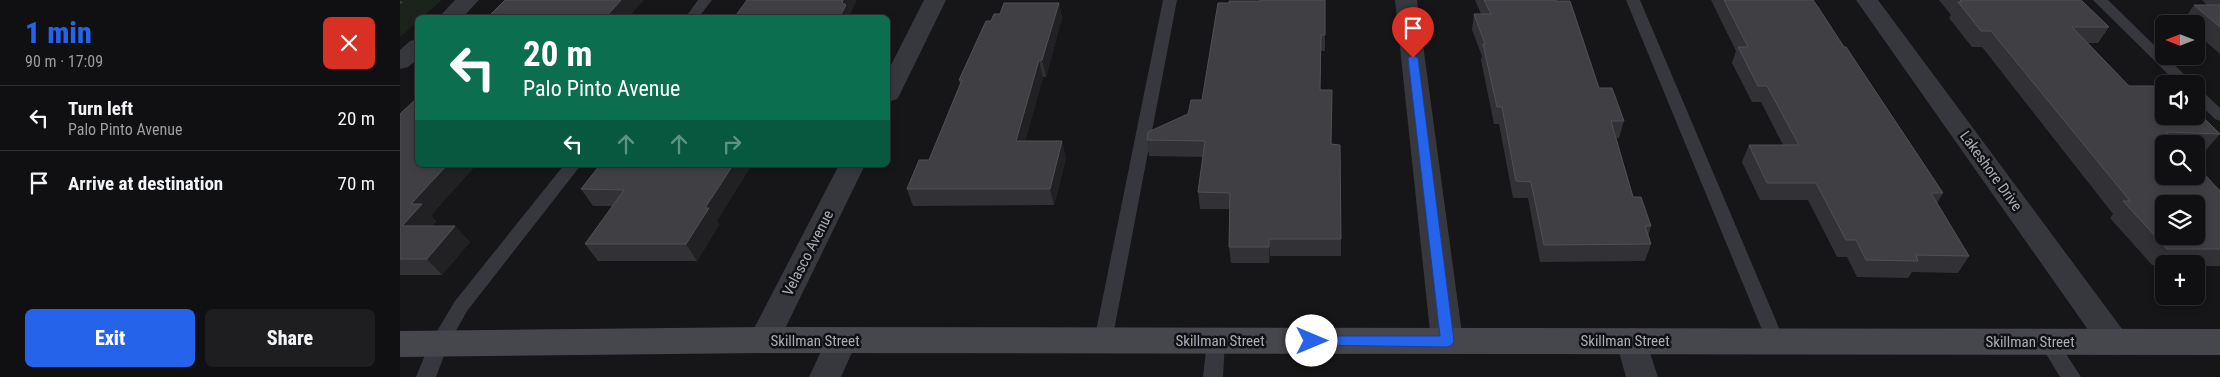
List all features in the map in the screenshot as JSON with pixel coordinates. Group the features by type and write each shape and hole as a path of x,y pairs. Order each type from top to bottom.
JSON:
{"main road":[{"name":"Skillman Street","path":"400,344 764,340 2220,342"}],"street":[{"path":"452,15 468,0"},
{"path":"890,90 935,0"},
{"path":"1406,0 1447,341"},
{"name":"Lakeshore Drive","path":"1867,0 2114,342"},
{"path":"400,62 415,49"},
{"name":"Velasco Avenue","path":"764,340 851,167"},
{"path":"825,377 841,341"},
{"path":"1632,341 1642,377"}],"lane":[{"path":"693,15 705,0"},
{"path":"1103,341 1170,0"},
{"path":"1634,0 1776,342"},
{"path":"2100,0 2178,75"},
{"path":"2205,102 2220,116"},
{"path":"426,377 439,343 461,306 572,167"},
{"path":"1213,377 1216,341"},
{"path":"2048,342 2071,377"}],"path":[{"path":"400,3 404,0"}],"shaded area":[{"path":"400,0 442,0 424,15 415,15 415,24 400,37"}],"building":[{"path":"505,0 621,0 608,15 490,15"},
{"path":"747,0 843,0 842,3 846,5 841,15 736,15"},
{"path":"1260,0 1325,0 1325,35 1321,35 1320,90 1332,90 1331,144 1340,145 1341,239 1269,239 1269,247 1229,247 1230,193 1198,192 1205,141 1147,140 1148,132 1188,114 1191,100 1202,100 1218,3"},
{"path":"1484,0 1570,1 1599,88 1612,88 1624,121 1611,121 1633,197 1641,197 1651,226 1645,226 1651,244 1544,245 1531,182 1516,181 1502,107 1497,107 1483,44 1485,44 1474,14 1491,14"},
{"path":"1724,0 1813,0 1943,193 1931,193 1969,256 1916,255 1918,261 1866,260 1856,240 1846,240 1816,183 1767,183 1749,145 1799,145 1767,86 1758,86 1738,47 1748,47"},
{"path":"1960,0 2081,0 2109,27 2072,27 2129,86 2155,86 2155,125 2205,125 2205,119 2220,134 2166,132 2168,135 2155,135 2155,185 2205,185 2205,175 2220,191 2220,249 2167,249 2163,245 2205,245 2205,195 2155,195 2155,236 2123,201 2130,201 1991,31 1981,31 1958,2 1962,2"},
{"path":"1004,3 1059,3 1042,60 1039,60 1016,141 1062,141 1050,189 907,189 919,160 929,160 962,80 959,80 986,21 991,21 994,14 1000,14"},
{"path":"2194,5 2220,5 2220,27"},
{"path":"415,100 415,167 445,167 411,204 422,204 402,226 455,226 427,259 400,259 400,114"},
{"path":"598,167 732,167 705,208 709,208 686,244 585,244 624,190 581,189"}],"route":[{"path":"1312,341 1447,341 1413,58"}]}
